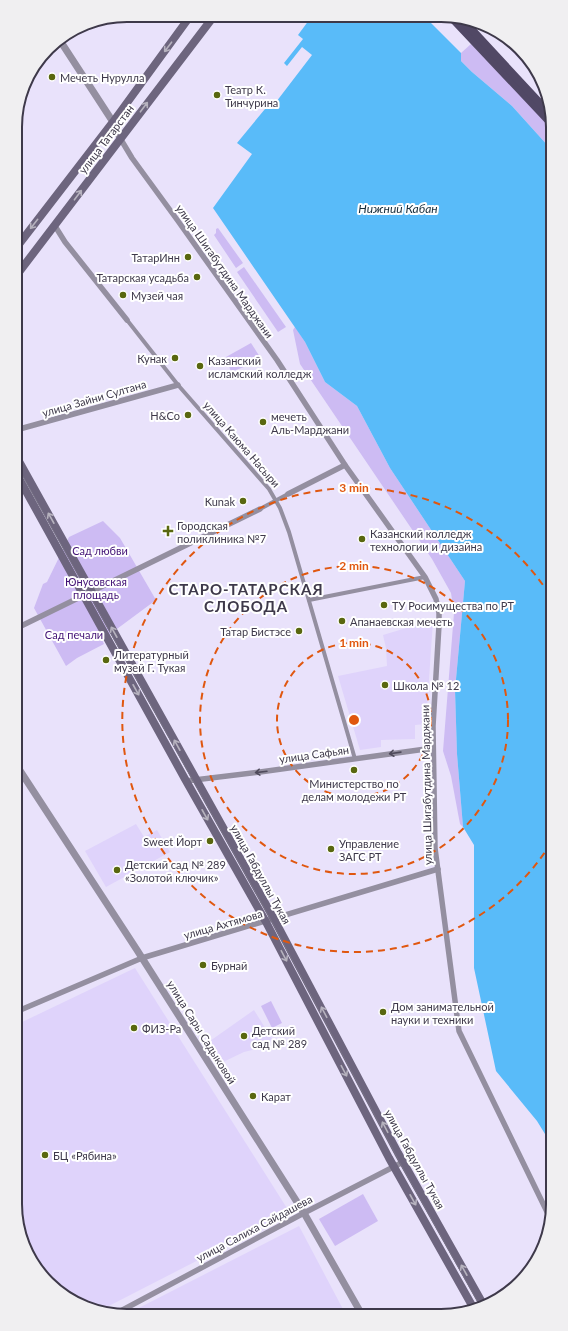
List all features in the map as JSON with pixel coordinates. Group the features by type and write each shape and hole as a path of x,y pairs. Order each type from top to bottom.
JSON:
{"main road":[{"name":"улица Татарстан","path":"22,240 186,22"},
{"name":"улица Татарстан","path":"22,268 209,22"},
{"path":"457,23 545,117"},
{"path":"468,26 543,106"},
{"name":"улица Габдуллы Тукая","path":"22,467 186,781 266,922 394,1166 471,1304"},
{"name":"улица Габдуллы Тукая","path":"22,483 196,779 274,919 403,1162 481,1301"}],"street":[{"path":"63,45 112,122 120,138"},
{"name":"улица Шигабутдина Марджани","path":"120,138 132,158 276,360 345,464 425,577 436,599 438,613 433,726 435,848 459,1031 546,1210"},
{"name":"улица Каюма Насыри","path":"55,226 65,242 178,385 277,500 289,532 355,759"},
{"name":"улица Зайни Султана","path":"22,428 178,385"},
{"path":"22,626 260,509 345,464"},
{"path":"309,600 425,577"},
{"name":"улица Сафьян","path":"186,781 433,748"},
{"name":"улица Сары Садыковой","path":"22,774 142,958 304,1213 360,1309"},
{"name":"улица Ахтямова","path":"22,1009 142,958 266,922 438,869"},
{"name":"улица Салиха Сайдашева","path":"125,1309 403,1162"}],"shaded area":[{"name":"Школа № 12","path":"433,620 426,724 415,725 415,739 381,740 381,747 360,750 338,676 387,666 386,648 383,635"},
{"name":"Детский сад № 289 «Золотой ключик»","path":"136,824 144,837 157,830 170,852 106,887 85,851"},
{"path":"135,968 290,1213 107,1307 80,1298 69,1291 53,1278 36,1257 30,1244 23,1218 22,1022"},
{"name":"Детский сад № 289","path":"254,1010 272,1039 260,1048 244,1052 223,1062 210,1041"},
{"path":"299,1226 343,1309 137,1309"}],"green space":[{"path":"471,44 546,121 546,144 512,106 461,61 461,53"},
{"path":"508,46 520,58 526,66"},
{"path":"218,228 243,263 236,268 214,235 216,233 216,229"},
{"path":"244,267 286,327 278,332 237,272"},
{"path":"295,327 305,342 325,382 357,406 390,468 465,581 455,690 457,754 463,827 460,824 451,776 443,751 454,613 451,593 432,559 300,364 293,330"},
{"path":"251,343 262,360 231,372 226,357"},
{"name":"Юнусовская площадь","path":"103,521 120,538 156,600 102,640 104,644 77,658 66,666 34,608 43,584 47,582 69,537"},
{"path":"271,1001 282,1023 272,1028 261,1006"},
{"path":"363,1194 378,1221 335,1246 319,1219"}],"water":[{"name":"Нижний Кабан","path":"308,22 430,22 461,53 461,61 512,106 546,144 546,1136 537,1121 496,1071 474,968 474,845 463,827 457,754 455,690 465,581 390,468 357,406 325,382 305,342 213,208 252,154 237,143 265,109 273,106 312,55 302,47 287,66 284,63 303,39 298,35"}],"tram line":[{"path":"22,475 271,920 400,1163 478,1302"}],"place":[{"name":"Мечеть Нурулла","path":"52,77"},
{"name":"Театр К. Тинчурина","path":"217,95"},
{"name":"ТатарИнн","path":"188,257"},
{"name":"Татарская усадьба","path":"197,277"},
{"name":"Музей чая","path":"123,295"},
{"name":"Кунак","path":"175,358"},
{"name":"Казанский исламский колледж","path":"200,366"},
{"name":"H&Co","path":"188,415"},
{"name":"мечеть Аль-Марджани","path":"263,422"},
{"name":"Kunak","path":"243,501"},
{"name":"Городская поликлиника №7","path":"168,531"},
{"name":"Казанский колледж технологии и дизайна","path":"362,539"},
{"name":"ТУ Росимущества по РТ","path":"384,605"},
{"name":"Апанаевская мечеть","path":"342,621"},
{"name":"Татар Бистэсе","path":"299,631"},
{"name":"Литературный музей Г. Тукая","path":"106,660"},
{"name":"Школа № 12","path":"385,685"},
{"name":"Министерство по делам молодежи РТ","path":"354,770"},
{"name":"Sweet Йорт","path":"210,841"},
{"name":"Управление ЗАГС РТ","path":"331,849"},
{"name":"Детский сад № 289 «Золотой ключик»","path":"117,870"},
{"name":"Бурнай","path":"203,965"},
{"name":"Дом занимательной науки и техники","path":"383,1012"},
{"name":"ФИЗ-Ра","path":"134,1028"},
{"name":"Детский сад № 289","path":"244,1036"},
{"name":"Карат","path":"253,1096"},
{"name":"БЦ «Рябина»","path":"45,1155"}],"district":[{"name":"СТАРО-ТАТАРСКАЯ СЛОБОДА","path":"246,598"}],"park label":[{"name":"Сад любви","path":"100,550"},
{"name":"Сад печали","path":"74,634"}]}
